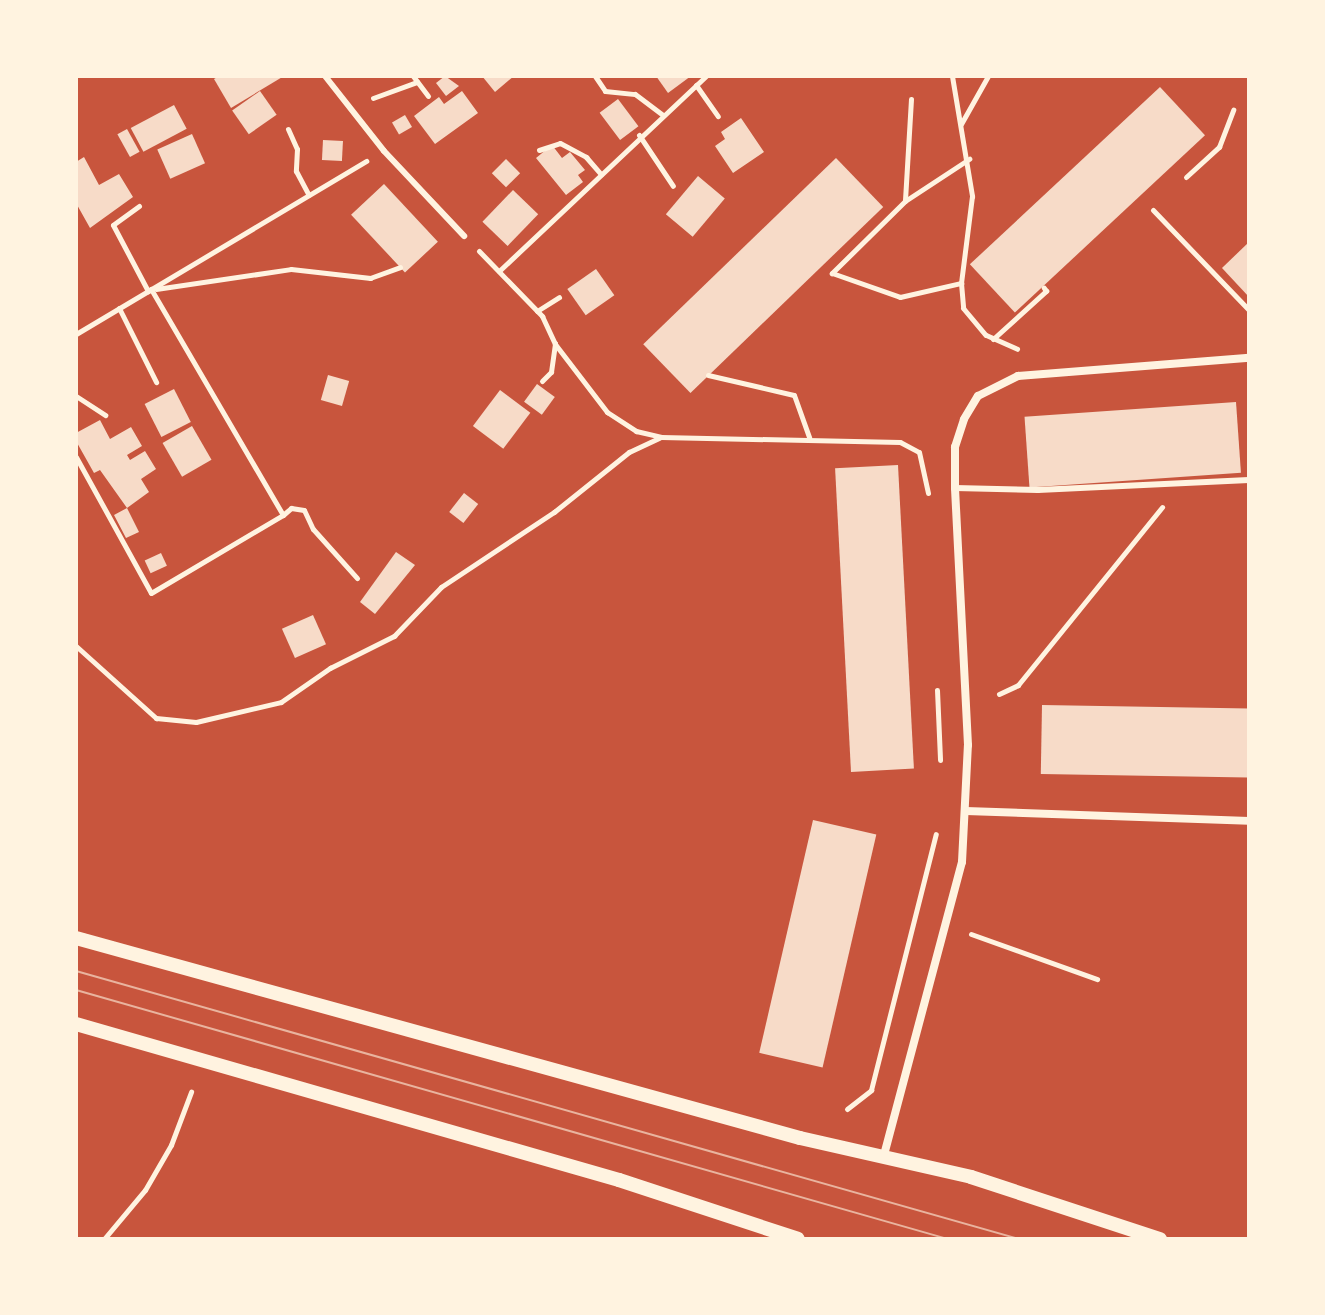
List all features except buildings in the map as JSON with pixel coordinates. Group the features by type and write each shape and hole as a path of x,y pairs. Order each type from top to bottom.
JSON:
{"street":[{"path":"884,1155 962,862 966,811 955,447 978,396 1018,376 1249,358"},
{"path":"966,811 1249,821"},
{"path":"76,938 800,1138 971,1177 1160,1239"},
{"path":"76,1024 619,1180 798,1239"}],"lane":[{"path":"325,76 384,151 464,236"},
{"path":"955,488 1038,490 1249,480"}],"path":[{"path":"595,76 605,91 635,94 662,114"},
{"path":"706,76 639,135 499,271 537,311 555,343 607,412 636,431 661,437 809,437 900,442 919,452 930,506"},
{"path":"952,76 969,159 972,196 961,283 963,308 993,339 1017,349"},
{"path":"961,126 988,76"},
{"path":"349,106 415,79 428,96"},
{"path":"696,85 718,116"},
{"path":"905,201 911,99"},
{"path":"1186,177 1219,147 1233,110"},
{"path":"288,129 297,149 296,171 309,195"},
{"path":"639,135 673,186"},
{"path":"539,150 560,143 586,157 601,174"},
{"path":"76,334 384,151"},
{"path":"961,283 900,297 832,273 905,201 969,159"},
{"path":"139,206 113,225 283,515"},
{"path":"1153,210 1249,310"},
{"path":"150,290 291,269 370,278 400,267"},
{"path":"993,339 1044,288"},
{"path":"537,311 559,297"},
{"path":"119,308 156,382"},
{"path":"542,381 551,372 555,343"},
{"path":"708,375 794,395 809,437"},
{"path":"76,396 105,415"},
{"path":"76,646 156,718 196,722 281,702 330,668 394,636 441,587 554,512 629,452 661,437"},
{"path":"76,457 151,593 291,508 304,510 313,529 357,578"},
{"path":"999,694 1018,685 1161,509"},
{"path":"937,675 940,774"},
{"path":"847,1109 871,1090 938,826"},
{"path":"971,934 1097,979"},
{"path":"104,1239 145,1190 171,1145 191,1092"}],"tram line":[{"path":"76,971 1019,1239"},
{"path":"76,990 948,1239"}]}
